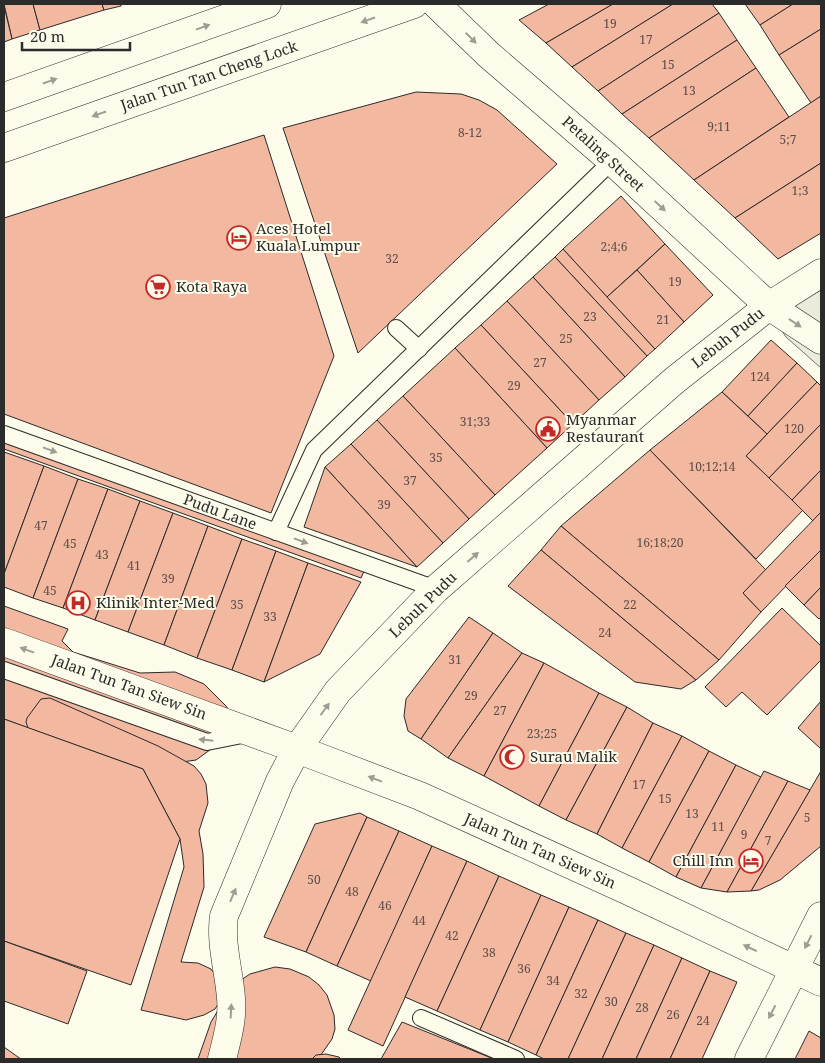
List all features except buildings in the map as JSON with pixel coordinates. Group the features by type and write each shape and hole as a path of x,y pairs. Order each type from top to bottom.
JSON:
{"street":[{"path":"4,96 267,4"},
{"name":"Jalan Tun Tan Cheng Lock","path":"4,148 414,4"},
{"name":"Petaling Street","path":"436,4 488,55 612,161 768,306 821,340"},
{"name":"Lebuh Pudu","path":"222,1059 230,1025 232,999 222,926 224,916 280,781 297,749 338,691 436,589 674,380 768,306 821,273"},
{"name":"Jalan Tun Tan Siew Sin","path":"4,642 420,796 821,982"},
{"path":"750,1059 821,916"}],"lane":[{"path":"276,532 314,450 612,161"},
{"path":"396,328 419,349"},
{"name":"Pudu Lane","path":"4,434 242,515 276,532 436,589"},
{"name":"Jalan Tun Tan Siew Sin","path":"4,670 207,742 254,733"},
{"path":"421,1018 516,1059"}],"shaded area":[{"path":"821,290 821,368 786,337 782,331 788,307"}],"place":[{"name":"Aces Hotel Kuala Lumpur","path":"239,238"},
{"name":"Kota Raya","path":"158,287"},
{"name":"Myanmar Restaurant","path":"548,429"},
{"name":"Klinik Inter-Med","path":"78,603"},
{"name":"Surau Malik","path":"512,757"},
{"name":"Chill Inn","path":"751,861"}]}
